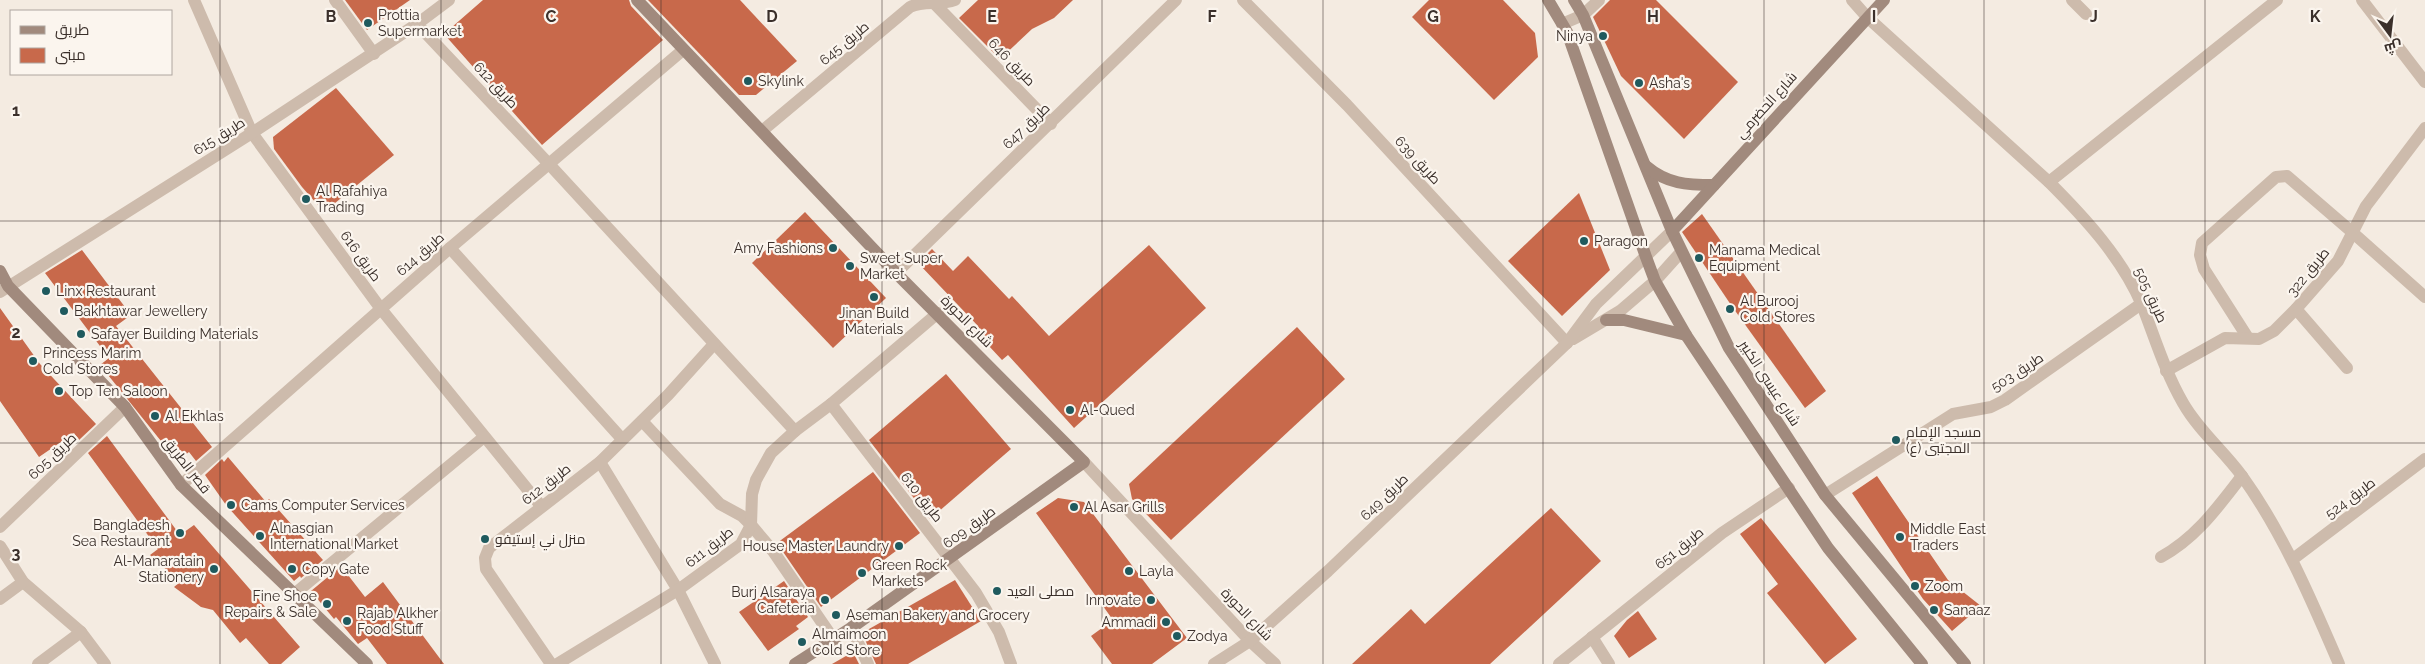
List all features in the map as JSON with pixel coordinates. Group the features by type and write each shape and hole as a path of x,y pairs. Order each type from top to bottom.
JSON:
{"street":[{"name":"طريق 616","path":"194,0 252,133 381,309 541,506"},
{"path":"335,0 374,54"},
{"name":"طريق 615","path":"4,289 374,54 449,0"},
{"name":"شارع الحورة","path":"637,0 896,273 938,313 1084,462 1250,641 1275,664"},
{"name":"طريق 645","path":"762,131 910,7 932,1 943,3 955,0"},
{"name":"طريق 647","path":"896,273 1051,124 1176,0"},
{"name":"طريق 639","path":"1243,0 1347,105 1566,343"},
{"path":"1548,0 1566,32 1646,257 1656,281 1686,335 1828,548 1922,664"},
{"name":"شارع عيسى الكبير","path":"1574,0 1583,15 1681,252 1729,348 1825,495 1965,664"},
{"path":"1562,24 1583,15 1599,0"},
{"name":"طريق 505","path":"1852,0 1867,17 2049,182 2069,202 2118,262 2141,304 2166,371 2198,426 2242,476 2293,560 2339,664"},
{"name":"شارع الحضرمي","path":"1672,231 1884,0"},
{"path":"2072,0 2086,14"},
{"path":"2049,182 2277,0"},
{"path":"2362,0 2425,82"},
{"name":"طريق 646","path":"932,1 1051,124"},
{"name":"طريق 612","path":"417,24 795,431"},
{"name":"طريق 614","path":"181,485 450,248 683,50"},
{"name":"طريق 322","path":"2166,371 2225,338 2260,339 2267,336 2296,309 2338,260 2377,190 2425,128"},
{"path":"1645,165 1669,181 1683,185 1714,185"},
{"path":"2248,338 2204,269 2200,255 2202,243 2276,177 2287,176 2425,297"},
{"name":"طريق 649","path":"1214,664 1250,641 1328,571 1566,343 1596,304 1672,231"},
{"path":"450,248 622,439"},
{"name":"طريق 649","path":"1566,343 1606,320 1656,281 1681,252"},
{"name":"قصر الطريق","path":"0,271 4,289 125,407 181,485 293,595 367,664"},
{"name":"طريق 503","path":"1825,495 1953,414 1991,407 2005,400 2141,304"},
{"path":"2296,309 2347,368"},
{"name":"طريق 611","path":"557,664 678,590 742,544 751,526 752,494 756,480 771,454 795,431 831,404 938,313"},
{"path":"1606,320 1632,321 1686,335"},
{"name":"طريق 612","path":"551,664 486,569 485,558 490,548 541,506 600,462 642,421 714,344"},
{"name":"طريق 610","path":"831,404 950,558 988,612 1011,664"},
{"name":"طريق 605","path":"0,527 125,407"},
{"path":"642,421 720,504 742,516 773,551 834,640"},
{"path":"293,595 484,437"},
{"name":"طريق 524","path":"2293,560 2425,459"},
{"path":"600,462 678,590 715,664"},
{"name":"طريق 609","path":"795,664 834,640 1084,462"},
{"path":"2161,557 2190,537 2209,520 2242,476"},
{"name":"طريق 651","path":"1559,664 1722,533 1789,488"},
{"path":"0,546 23,582 82,632 105,664"},
{"path":"0,599 23,582"},
{"path":"851,628 868,664"},
{"path":"38,664 82,632"},
{"path":"1592,637 1609,664"}],"building":[{"path":"345,0 410,0 367,30"},
{"path":"483,0 629,0 631,6 663,40 542,145 444,34"},
{"path":"648,0 740,0 797,61 756,95 739,95"},
{"path":"978,0 1073,0 1054,18 1032,29 1000,59 959,18"},
{"path":"1429,0 1503,0 1535,33 1538,57 1494,100 1412,17"},
{"path":"1610,0 1656,0 1738,82 1684,139 1621,76 1593,17"},
{"path":"336,88 394,155 324,212 302,187 274,149 273,137"},
{"path":"1579,193 1610,270 1562,316 1508,261"},
{"path":"805,212 886,298 833,348 752,263"},
{"path":"1702,214 1826,391 1805,408 1731,305 1682,232"},
{"path":"1149,245 1206,308 1074,428 1008,355 1002,360 974,330 978,326 918,263 932,249 953,271 968,256 1009,299 1012,296 1049,336"},
{"path":"82,250 131,315 116,326 212,447 196,461 189,452 177,461 100,365 109,358 45,273"},
{"path":"0,308 40,364 96,424 79,440 74,433 39,457 0,401"},
{"path":"1297,327 1345,379 1171,540 1132,499 1129,484"},
{"path":"946,374 1011,449 930,519 869,440"},
{"path":"107,436 180,535 194,525 300,647 281,664 269,664 246,638 240,643 213,610 201,607 174,587 180,582 150,555 158,549 88,453"},
{"path":"228,457 266,502 269,499 323,560 301,578 300,576 294,581 226,505 205,475 222,459 224,462"},
{"path":"873,472 920,533 821,607 777,543"},
{"name":"Middle East Traders","path":"1877,476 1948,580 1981,606 1952,631 1923,599 1852,493"},
{"path":"1058,498 1084,502 1187,638 1152,664 1112,664 1091,636 1113,620 1036,513"},
{"path":"1551,508 1601,561 1490,664 1352,664 1411,609 1425,624"},
{"path":"1761,518 1857,639 1825,664 1767,593 1778,584 1740,534"},
{"path":"341,566 365,597 383,582 444,664 387,664 367,638 358,644 311,591"},
{"path":"955,580 981,621 908,664 876,664 862,633"},
{"path":"784,581 808,617 796,626 799,629 768,651 739,612"},
{"path":"1638,611 1657,639 1629,658 1614,636 1627,620"},
{"path":"853,652 859,664 832,664"}],"place":[{"name":"Prottia Supermarket","path":"368,23"},
{"name":"Ninya","path":"1603,36"},
{"name":"Skylink","path":"748,81"},
{"name":"Asha's","path":"1639,83"},
{"name":"Al Rafahiya Trading","path":"306,199"},
{"name":"Paragon","path":"1584,241"},
{"name":"Amy Fashions","path":"833,248"},
{"name":"Manama Medical Equipment","path":"1699,258"},
{"name":"Sweet Super Market","path":"850,266"},
{"name":"Linx Restaurant","path":"46,291"},
{"name":"Jinan Build Materials","path":"874,297"},
{"name":"Al Burooj Cold Stores","path":"1730,309"},
{"name":"Bakhtawar Jewellery","path":"64,311"},
{"name":"Safayer Building Materials","path":"81,334"},
{"name":"Princess Marim Cold Stores","path":"33,361"},
{"name":"Top Ten Saloon","path":"59,391"},
{"name":"Al-Qued","path":"1070,410"},
{"name":"Al Ekhlas","path":"155,416"},
{"name":"مسجد الإمام المجتبى (ع)","path":"1896,440"},
{"name":"Cams Computer Services","path":"231,505"},
{"name":"Al Asar Grills","path":"1074,507"},
{"name":"Bangladesh Sea Restaurant","path":"180,533"},
{"name":"Alnasgian International Market","path":"260,536"},
{"name":"Middle East Traders","path":"1900,537"},
{"name":"منزل ني إستيفو","path":"485,539"},
{"name":"House Master Laundry","path":"899,546"},
{"name":"Al-Manaratain Stationery","path":"214,569"},
{"name":"Copy Gate","path":"292,569"},
{"name":"Layla","path":"1129,571"},
{"name":"Green Rock Markets","path":"862,573"},
{"name":"Zoom","path":"1915,586"},
{"name":"مصلى العيد","path":"997,591"},
{"name":"Burj Alsaraya Cafeteria","path":"825,600"},
{"name":"Innovate","path":"1151,600"},
{"name":"Fine Shoe Repairs & Sale","path":"327,604"},
{"name":"Sanaaz","path":"1934,610"},
{"name":"Aseman Bakery and Grocery","path":"836,615"},
{"name":"Rajab Alkher Food Stuff","path":"347,621"},
{"name":"Ammadi","path":"1166,622"},
{"name":"Zodya","path":"1177,636"},
{"name":"Almaimoon Cold Store","path":"802,642"}]}
